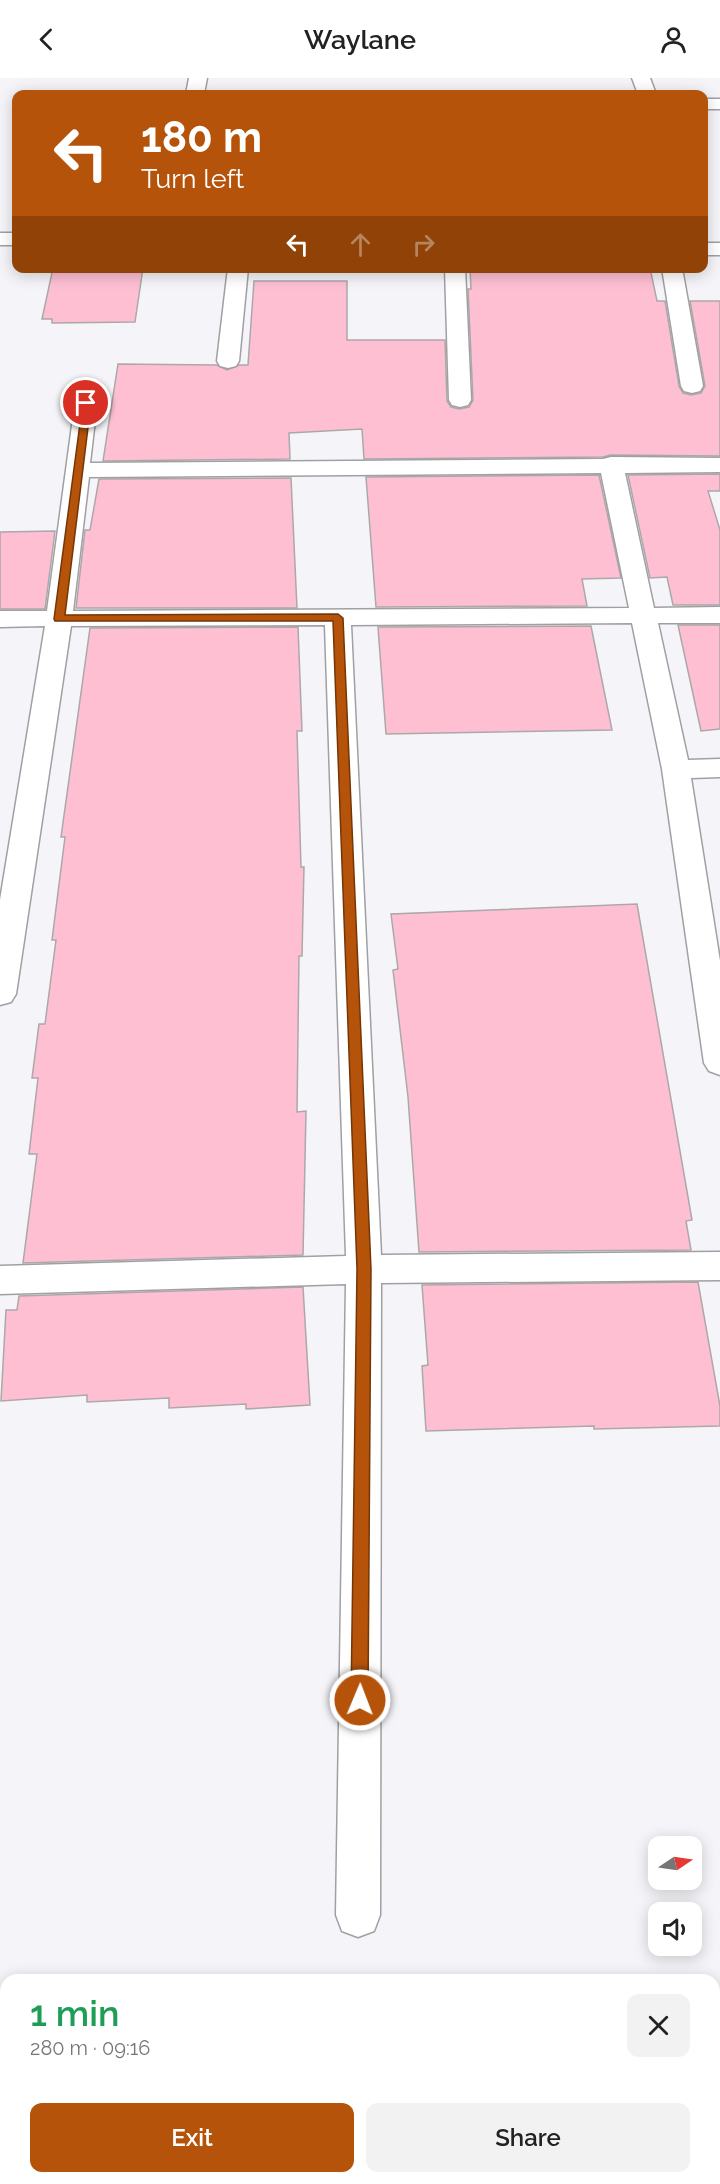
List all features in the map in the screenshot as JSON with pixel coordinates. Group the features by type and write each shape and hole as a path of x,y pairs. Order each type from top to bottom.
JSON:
{"street":[{"path":"228,361 237,273"},
{"path":"455,273 460,400"},
{"path":"673,273 692,386"},
{"path":"0,994 6,920 59,619 86,403"},
{"path":"77,470 610,464 720,465"},
{"path":"610,464 676,768 720,1063"},
{"path":"0,619 720,615"},
{"path":"338,618 364,1269 358,1915"},
{"path":"676,768 720,768"},
{"path":"0,1280 364,1269 720,1266"}],"building":[{"path":"52,273 142,273 135,322 52,323 52,319 42,319"},
{"path":"470,273 651,273 657,301 665,301 679,386 683,393 691,395 701,393 705,386 690,301 720,301 720,456 611,455 603,457 364,459 362,429 289,433 290,459 103,461 118,364 217,365 227,370 239,365 248,365 254,281 347,281 347,340 445,340 447,401 451,407 459,409 469,407 473,400 468,289 471,289"},
{"path":"720,474 720,491 708,491 720,530 720,605 673,605 667,577 650,578 628,475"},
{"path":"599,475 621,578 582,579 587,606 376,607 366,477"},
{"path":"291,478 297,608 76,608 85,530 90,530 99,479"},
{"path":"55,531 45,609 0,609 0,532"},
{"path":"678,625 720,625 720,729 701,731"},
{"path":"591,626 612,730 386,734 378,627"},
{"path":"298,627 302,731 297,731 301,867 304,867 302,956 299,956 297,1112 306,1111 303,1255 23,1263 37,1154 29,1154 38,1078 32,1078 39,1024 45,1024 56,940 52,940 65,837 61,837 90,628"},
{"path":"637,904 692,1220 686,1221 691,1250 419,1252 408,1097 393,970 398,969 391,914"},
{"path":"698,1282 720,1406 720,1426 594,1429 594,1426 426,1431 422,1366 428,1365 422,1285"},
{"path":"303,1287 310,1405 246,1409 246,1404 169,1408 169,1398 87,1402 87,1395 1,1401 6,1310 17,1310 19,1296"}],"route":[{"path":"86,403 59,619 338,618 364,1269 360,1700"}]}
